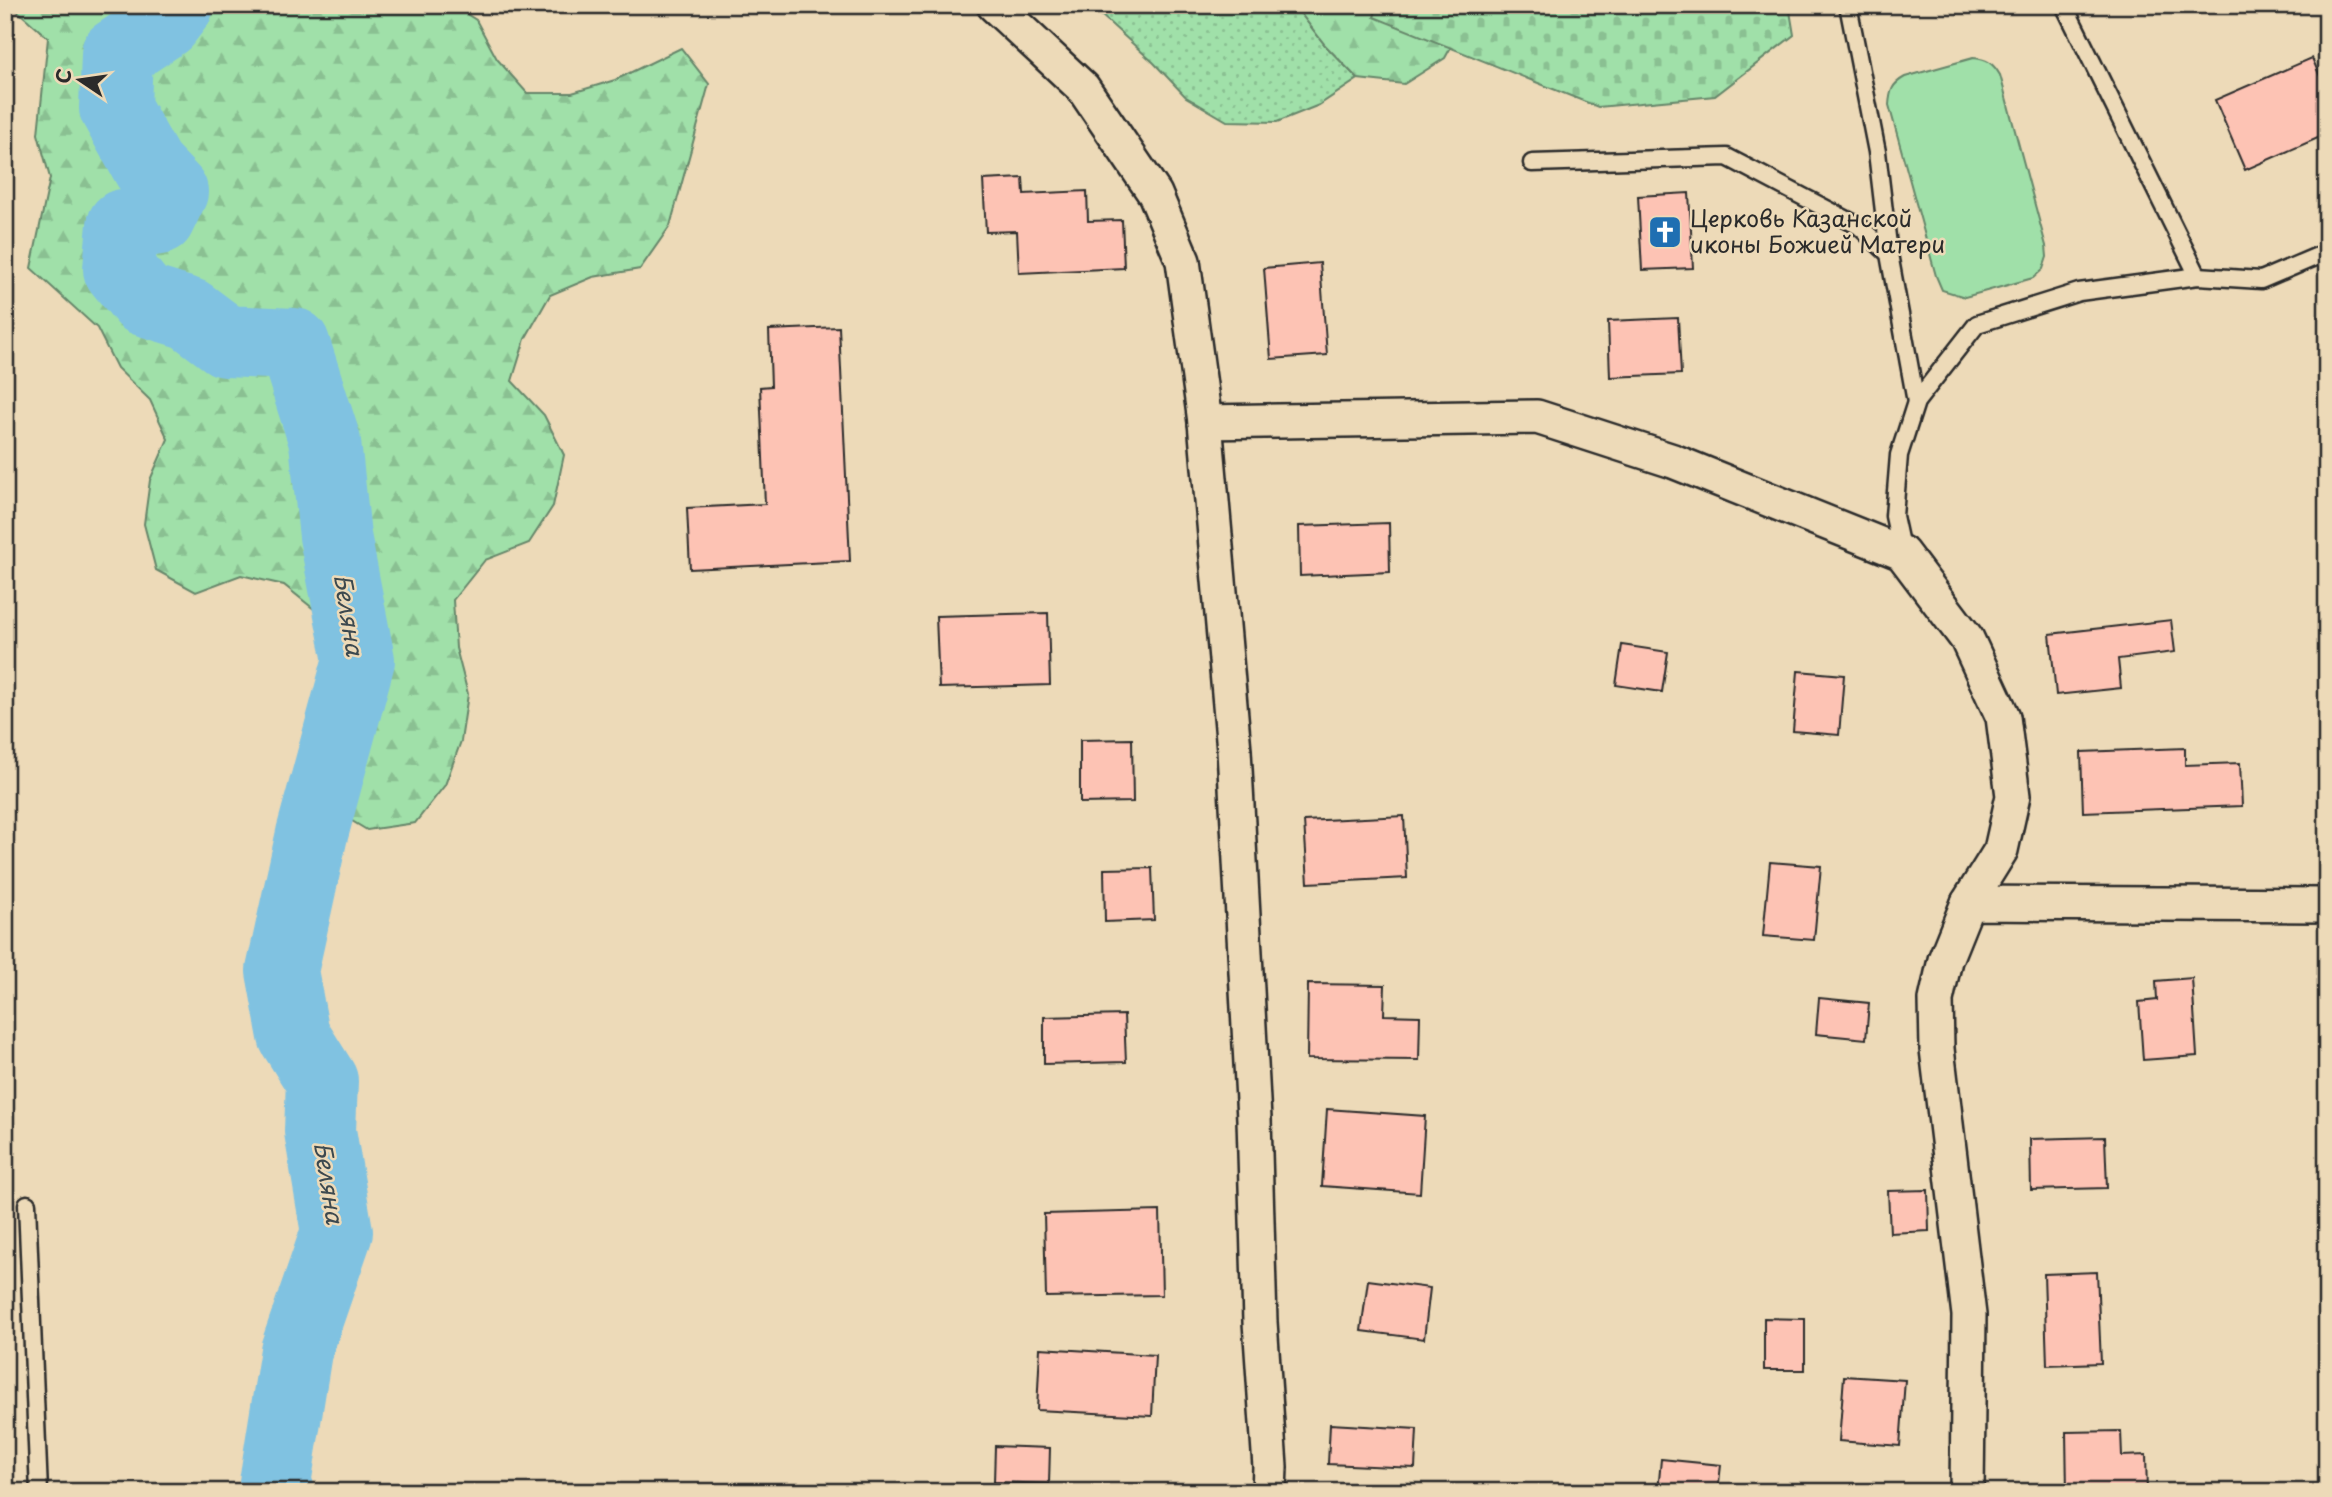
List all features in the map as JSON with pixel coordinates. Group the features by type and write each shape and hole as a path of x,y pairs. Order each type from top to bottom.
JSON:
{"street":[{"path":"994,5 1083,88 1155,194 1183,261 1205,422 1234,750 1254,1119 1260,1322 1270,1467 1269,1492"},
{"path":"1205,422 1538,417 1673,461 1902,553 1967,639 2003,717 2013,796 2001,850 1968,904 1945,960 1936,1000 1937,1049 1969,1315 1967,1492"},
{"path":"1968,904 2327,905"}],"lane":[{"path":"1848,5 1877,152 1889,254 1916,402"},
{"path":"2064,5 2198,276"},
{"path":"1532,163 1727,157 1859,226 1889,254"},
{"path":"1902,553 1894,516 1899,455 1916,402 1977,324 2079,292 2198,276 2261,280 2327,252"},
{"path":"27,1203 39,1492"}],"green space":[{"path":"5,5 452,5 476,20 497,59 527,93 572,93 615,80 681,48 709,84 670,226 640,269 593,277 550,295 525,339 512,381 544,415 564,455 553,506 529,543 485,560 453,600 456,648 468,694 461,741 445,785 415,823 367,830 329,807 319,762 331,709 330,660 320,614 284,585 241,575 196,592 156,570 144,524 150,480 168,439 150,400 117,368 97,328 31,268 50,178 38,134 48,38 13,7 5,8"},
{"path":"1090,5 1286,5 1298,10 1325,45 1358,79 1319,105 1277,122 1227,121 1186,97 1154,63"},
{"path":"1286,5 1470,5 1467,18 1445,58 1404,84 1358,79 1325,45 1298,10"},
{"path":"1378,5 1789,5 1794,35 1715,96 1598,107 1374,17"},
{"path":"1973,58 1989,62 2000,75 2047,257 2043,269 2033,278 1965,297 1942,290 1936,276 1889,105 1893,88 1905,77"}],"building":[{"path":"2312,58 2327,92 2327,134 2245,170 2215,100"},
{"path":"1023,178 1024,194 1087,191 1088,221 1122,220 1124,268 1019,273 1017,231 986,232 983,180"},
{"name":"Церковь Казанской иконы Божией Матери","path":"1689,193 1693,268 1642,270 1638,196"},
{"path":"1320,263 1327,355 1271,359 1264,268"},
{"path":"1678,318 1681,374 1610,377 1608,321"},
{"path":"839,327 850,561 690,569 687,508 765,504 760,387 771,386 769,330"},
{"path":"1389,523 1390,572 1300,576 1299,526"},
{"path":"1048,613 1050,685 939,688 936,616"},
{"path":"2171,620 2175,652 2118,659 2121,688 2056,695 2050,634"},
{"path":"1622,645 1668,652 1662,692 1616,685"},
{"path":"1798,671 1844,675 1839,735 1793,731"},
{"path":"1132,739 1133,802 1080,803 1080,740"},
{"path":"2185,748 2185,765 2240,763 2242,806 2083,812 2081,752"},
{"path":"1404,816 1407,878 1308,883 1304,821"},
{"path":"1770,862 1821,866 1814,940 1763,936"},
{"path":"1152,868 1154,920 1105,922 1104,869"},
{"path":"2192,978 2197,1056 2143,1060 2139,1002 2157,1000 2156,981"},
{"path":"1308,984 1385,985 1384,1015 1420,1016 1419,1060 1307,1059"},
{"path":"1819,998 1869,1003 1866,1039 1816,1034"},
{"path":"1124,1015 1126,1062 1044,1064 1044,1017"},
{"path":"1327,1109 1425,1116 1420,1193 1322,1186"},
{"path":"2105,1137 2107,1188 2031,1190 2030,1139"},
{"path":"1928,1190 1929,1231 1890,1233 1888,1191"},
{"path":"1160,1211 1162,1295 1046,1297 1044,1214"},
{"path":"2097,1272 2101,1363 2047,1365 2044,1274"},
{"path":"1368,1280 1430,1288 1424,1339 1361,1331"},
{"path":"1764,1318 1805,1319 1805,1370 1764,1370"},
{"path":"1040,1348 1155,1355 1152,1416 1037,1410"},
{"path":"1844,1376 1905,1380 1900,1446 1839,1441"},
{"path":"1330,1424 1417,1429 1415,1468 1328,1464"},
{"path":"2121,1431 2122,1456 2146,1455 2147,1492 2067,1492 2066,1432"},
{"path":"995,1446 1050,1448 1049,1484 994,1482"},
{"path":"1661,1459 1721,1465 1718,1492 1658,1492"},
{"path":"1846,1488 1898,1490 1898,1492 1846,1492"}],"waterway":[{"name":"Беляна","path":"178,5 165,22 117,54 115,108 148,167 172,192 159,219 123,225 119,269 144,300 190,314 226,341 294,344 325,442 335,536 359,660 312,834 282,971 294,1036 322,1081 320,1131 337,1232 296,1351 275,1483 279,1492"}],"place":[{"name":"Церковь Казанской иконы Божией Матери","path":"1665,232"}]}
